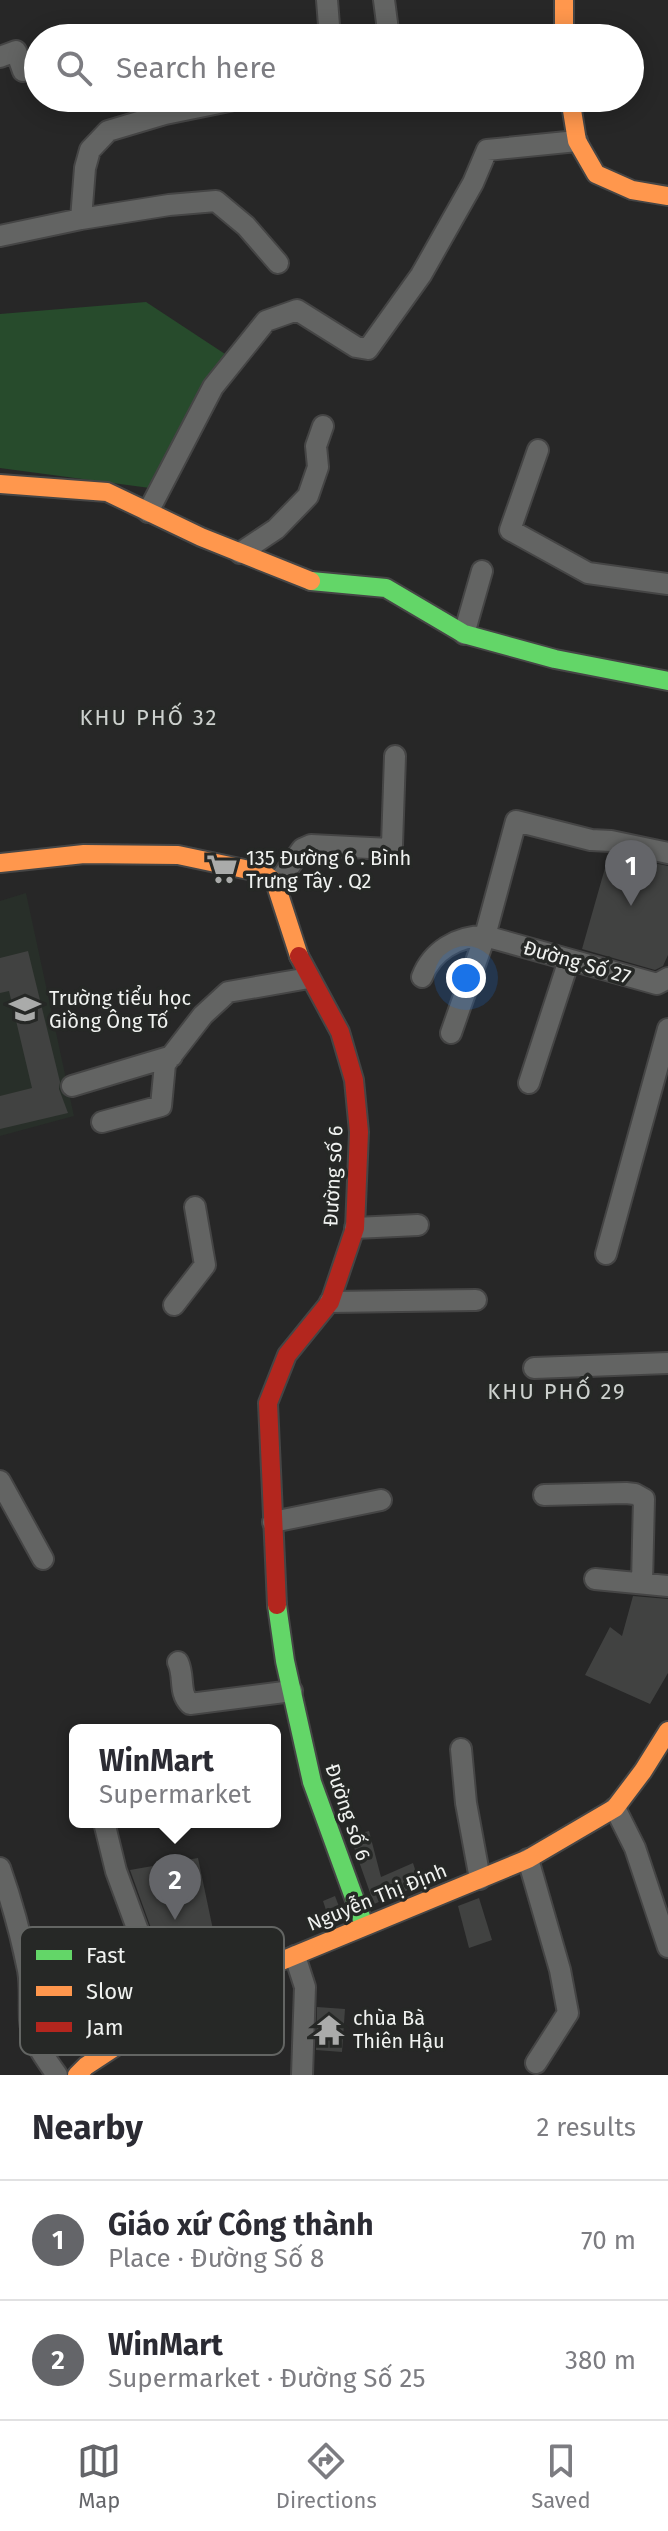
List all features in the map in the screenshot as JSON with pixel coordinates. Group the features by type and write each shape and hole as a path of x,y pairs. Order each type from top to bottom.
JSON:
{"street":[{"path":"327,0 329,24"},
{"path":"384,0 387,24"},
{"path":"564,0 564,24"},
{"path":"0,57 16,51 23,71"},
{"path":"81,219 85,168 90,150 108,131 175,112"},
{"path":"572,112 577,141 596,174 632,190 668,196"},
{"path":"148,512 213,387 266,321 297,310 356,347 368,349 421,275 473,183 487,150 577,141"},
{"path":"0,236 81,219 216,201 246,226 278,263"},
{"path":"240,553 276,529 308,496 318,467 316,446 323,426"},
{"path":"538,450 510,530 588,573 668,584"},
{"path":"0,484 107,492 240,553 315,583 386,588 464,634 555,659 668,681"},
{"path":"464,634 482,571"},
{"path":"0,863 84,854 178,855 263,873 275,882 279,881 307,846 390,849 395,756"},
{"path":"451,1033 485,936 516,821 591,840 668,853"},
{"name":"Đường số 6","path":"275,882 296,950 340,1032 354,1080 359,1132 355,1228 330,1302 287,1355 268,1403 275,1587 285,1661 312,1782 364,1925"},
{"path":"422,977 431,958 445,947 473,936 485,936"},
{"name":"Đường Số 27","path":"485,936 657,984 666,981"},
{"path":"529,1083 569,960"},
{"path":"102,1122 161,1106 165,1064 203,1015 228,992 309,978"},
{"path":"606,1254 668,1029"},
{"path":"72,1086 172,1056"},
{"path":"174,1305 205,1265 195,1207"},
{"path":"355,1228 418,1225"},
{"path":"330,1302 476,1300"},
{"path":"534,1368 668,1363"},
{"path":"0,1481 43,1559"},
{"path":"544,1495 626,1493 644,1499 642,1583"},
{"path":"273,1522 381,1500"},
{"path":"595,1579 668,1586"},
{"path":"178,1662 182,1693 190,1704 292,1691"},
{"name":"Nguyễn Thị Định","path":"284,1960 528,1859 615,1808 668,1731"},
{"path":"461,1749 466,1803 480,1879"},
{"path":"615,1808 635,1848 668,1947"},
{"path":"105,1828 116,1871 137,1927"},
{"path":"528,1859 560,1970 568,2013 536,2063"},
{"path":"0,1868 20,1928"},
{"path":"295,1956 305,1987 302,2075"},
{"path":"45,2055 57,2075"},
{"name":"Nguyễn Thị Định","path":"77,2075 103,2055"}],"shaded area":[{"name":"Trường tiểu học Giồng Ông Tố","path":"26,893 74,1116 0,1136 0,901"}],"green space":[{"path":"146,302 225,354 150,488 0,468 0,314"}],"building":[{"path":"609,854 668,866 668,955 663,966 655,970 582,949"},
{"path":"28,951 60,1082 59,1089 68,1113 0,1129 0,1096 32,1088 9,991 0,993 0,958"},
{"path":"633,1596 668,1599 668,1673 650,1704 585,1675 610,1627 622,1636"},
{"path":"369,1831 381,1877 413,1863 420,1885 374,1904 350,1836"},
{"path":"198,1858 212,1927 151,1927 130,1870"},
{"path":"335,1896 343,1917 330,1922 323,1901"},
{"path":"479,1898 492,1940 469,1948 458,1906"},
{"name":"chùa Bà Thiên Hậu","path":"317,2007 345,2009 342,2052 316,2050"}],"traffic: fast":[{"path":"311,581 386,588 464,634 555,659 668,681"},
{"path":"277,1605 285,1661 312,1782 364,1925"}],"traffic: slow":[{"path":"564,0 564,24"},
{"path":"572,112 577,141 596,174 632,190 668,196"},
{"path":"0,484 107,492 201,537 311,581"},
{"path":"0,863 84,854 178,855 263,873 275,882 299,956"},
{"path":"284,1960 528,1859 615,1808 668,1731"},
{"path":"77,2075 103,2055"}],"traffic: jam":[{"path":"277,1605 268,1403 287,1355 330,1302 355,1228 359,1132 354,1080 340,1032 299,956"}],"place":[{"name":"135 Đường 6 . Bình Trưng Tây . Q2","path":"222,869"},
{"name":"Giáo xứ Công thành","path":"631,906"},
{"name":"Trường tiểu học Giồng Ông Tố","path":"25,1009"},
{"name":"WinMart","path":"175,1920"},
{"name":"chùa Bà Thiên Hậu","path":"329,2030"}],"district":[{"name":"KHU PHỐ 32","path":"149,717"},
{"name":"KHU PHỐ 29","path":"557,1391"}]}
